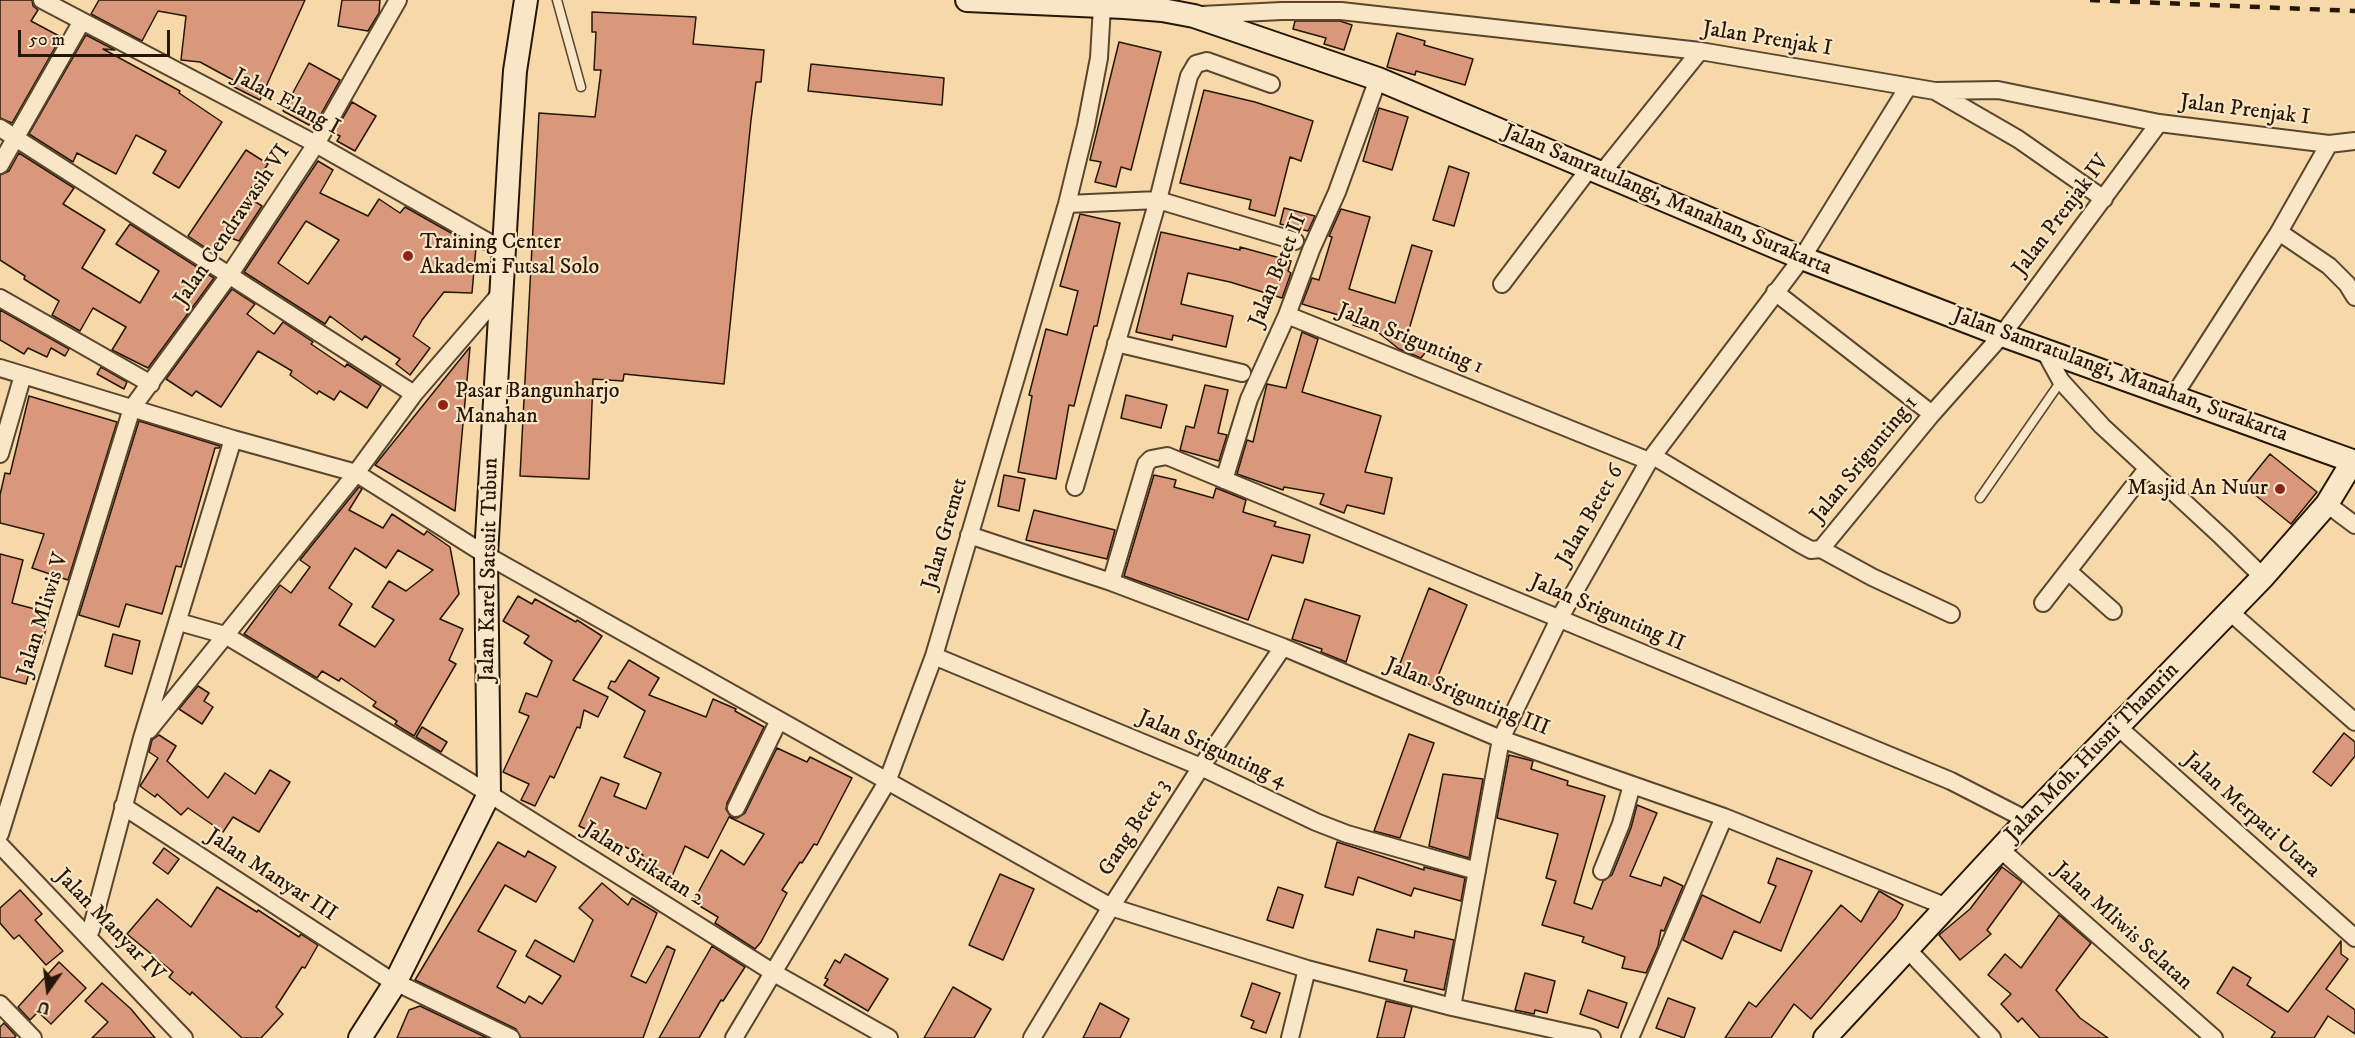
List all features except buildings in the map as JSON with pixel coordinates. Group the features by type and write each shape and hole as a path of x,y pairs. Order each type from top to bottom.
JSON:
{"street":[{"name":"Jalan Elang I","path":"42,0 316,144 504,251"},
{"name":"Jalan Cendrawasih VI","path":"132,408 230,274 316,144 398,0"},
{"name":"Jalan Karel Satsuit Tubun","path":"360,1038 395,982 489,794 486,555 515,71 526,0"},
{"name":"Jalan Samratulangi, Manahan, Surakarta","path":"967,0 1162,10 1194,16 1378,79 1802,258 2002,335 2354,461"},
{"name":"Jalan Gremet","path":"734,1038 887,782 934,656 1067,204 1086,126 1099,58 1102,6"},
{"name":"Jalan Prenjak I","path":"1194,16 1282,11 1341,11 1700,51 1935,91 1998,90 2159,123 2329,144 2355,141"},
{"path":"0,165 82,21"},
{"path":"1502,284 1700,51"},
{"path":"1075,488 1158,200 1189,76 1196,64 1208,61 1271,84"},
{"name":"Jalan Betet II","path":"1224,480 1249,399 1287,315 1311,250 1337,192 1378,79"},
{"name":"Jalan Betet 6","path":"1452,1007 1501,739 1559,619 1651,458 1802,258 1908,87"},
{"path":"1935,91 2018,139 2104,199"},
{"name":"Jalan Prenjak IV","path":"2002,335 2159,123"},
{"path":"0,128 414,394"},
{"path":"2174,397 2279,232 2329,144"},
{"path":"1067,204 1158,200 1294,241"},
{"path":"2279,232 2329,266 2347,284 2355,297"},
{"path":"1775,292 1932,414"},
{"path":"142,738 355,474 414,394 501,293"},
{"path":"0,298 151,384"},
{"name":"Jalan Srigunting 1","path":"1287,315 1651,458 1811,550 1821,549 1932,414 2002,335"},
{"path":"1116,343 1242,373"},
{"path":"2044,350 2061,381 2102,426 2263,577"},
{"path":"0,368 355,474 486,555 1111,907 1307,969 1452,1007 1592,1038"},
{"path":"0,454 23,375"},
{"name":"Jalan Mliwis V","path":"0,834 132,408"},
{"path":"91,930 142,738 234,439"},
{"name":"Jalan Srigunting II","path":"1111,582 1146,464 1151,459 1167,456 1951,781 2027,820"},
{"name":"Jalan Moh. Husni Thamrin","path":"1825,1038 2027,820 2263,577 2327,504 2354,461"},
{"path":"2043,603 2147,469"},
{"path":"2327,504 2355,525"},
{"name":"Jalan Srigunting III","path":"969,535 1111,582 1283,647 1501,739 1724,817 1947,907"},
{"path":"1821,549 1951,614"},
{"path":"2068,571 2113,611"},
{"path":"2230,612 2355,722"},
{"name":"Jalan Srikatan 2","path":"179,622 225,635 489,794 774,973 889,1038"},
{"name":"Gang Betet 3","path":"1032,1038 1111,907 1201,767 1283,647"},
{"name":"Jalan Srigunting 4","path":"934,656 1201,767 1294,812 1347,834 1477,871"},
{"path":"736,808 779,720"},
{"name":"Jalan Merpati Utara","path":"2118,727 2355,938"},
{"path":"1602,870 1621,824 1632,785"},
{"name":"Jalan Manyar III","path":"123,806 395,982 511,1038"},
{"path":"1630,1038 1724,817"},
{"name":"Jalan Manyar IV","path":"0,845 184,1038"},
{"name":"Jalan Mliwis Selatan","path":"2000,849 2214,1038"},
{"path":"1908,950 1992,1038"},
{"path":"1290,1038 1307,969"},
{"path":"0,1004 33,1038"}],"lane":[{"path":"557,0 581,87"},
{"path":"1980,498 2061,381"}],"railway":[{"path":"2090,0 2355,11"}],"place":[{"name":"Training Center Akademi Futsal Solo","path":"408,256"},
{"name":"Pasar Bangunharjo Manahan","path":"443,405"},
{"name":"Masjid An Nuur","path":"2280,489"}]}
